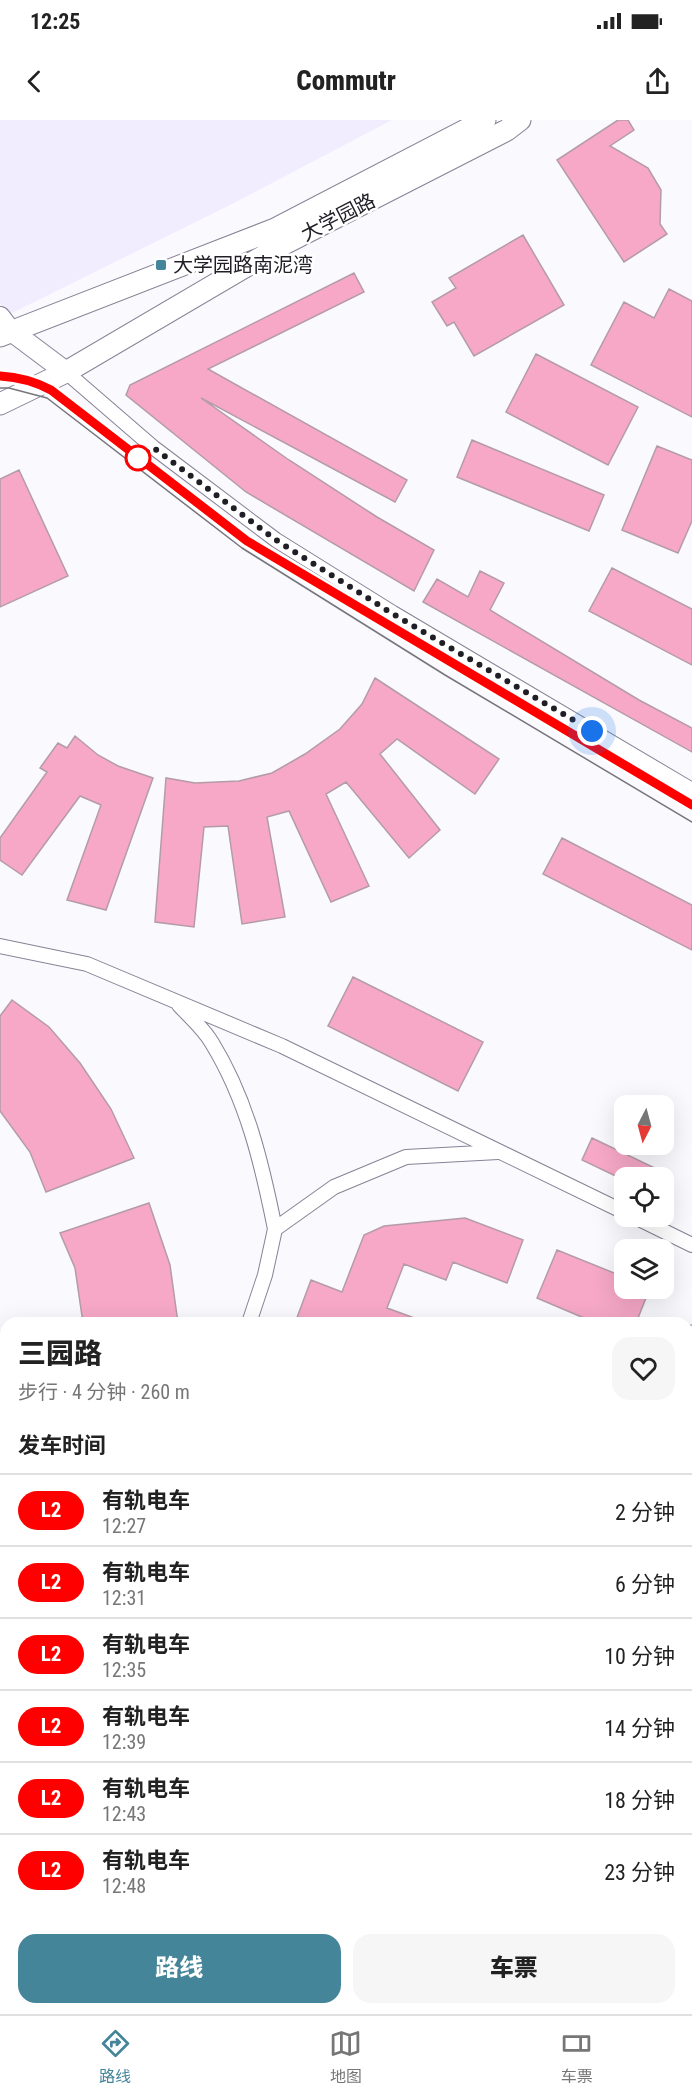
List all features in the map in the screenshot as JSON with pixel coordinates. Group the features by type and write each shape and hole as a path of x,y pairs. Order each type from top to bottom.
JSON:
{"main road":[{"name":"大学园路","path":"3,328 275,229 485,120"},
{"name":"大学园路","path":"0,404 66,372 284,244 507,130 520,120"}],"street":[{"path":"3,328 66,372 154,448 276,540 393,614 692,790"},
{"path":"0,946 87,964 175,1000 282,1046 614,1207"},
{"path":"175,1000 211,1041 244,1105 264,1174 275,1229 265,1275 251,1317"},
{"path":"275,1229 334,1187 406,1157 500,1152"},
{"path":"655,1227 692,1245"}],"shaded area":[{"path":"0,120 392,120 232,204 8,315 0,304"}],"building":[{"path":"618,120 628,120 634,130 610,146 648,168 661,190 660,224 667,234 624,262 557,160"},
{"path":"523,235 564,305 474,356 454,322 447,326 432,302 456,288 449,278"},
{"path":"354,273 364,292 208,369 407,480 395,502 201,398 289,460 377,517 434,550 414,591 246,492 126,395 130,385"},
{"path":"669,289 692,301 692,417 591,365 624,302 654,318"},
{"path":"536,354 638,407 608,465 506,412"},
{"path":"472,440 604,495 589,531 457,477"},
{"path":"657,446 692,460 692,521 678,553 622,530"},
{"path":"19,470 68,576 0,607 0,479"},
{"path":"612,568 692,609 692,665 589,611"},
{"path":"480,571 504,583 490,610 639,700 692,728 692,752 423,602 437,579 468,597"},
{"path":"375,678 499,759 475,794 397,739 380,754 440,830 409,858 346,782 326,794 369,886 331,902 289,811 267,817 285,917 242,924 228,826 204,827 194,927 155,922 166,778 195,783 239,781 272,773 305,754 340,729 362,704"},
{"path":"75,736 98,755 118,766 153,778 106,910 67,900 101,805 80,796 22,875 0,860 0,838 47,772 40,768 58,743 67,748"},
{"path":"562,838 692,905 692,950 543,874"},
{"path":"353,977 483,1042 458,1091 328,1026"},
{"path":"12,1000 49,1027 80,1063 111,1109 134,1158 46,1192 30,1152 0,1111 0,1016"},
{"path":"592,1138 614,1148 614,1155 628,1155 653,1167 614,1167 614,1175 582,1160"},
{"path":"149,1203 170,1265 177,1317 82,1317 75,1268 60,1233"},
{"path":"465,1218 523,1240 507,1283 453,1262 446,1280 404,1264 387,1308 412,1317 297,1317 311,1280 342,1292 364,1235 384,1226"},
{"path":"557,1250 614,1273 614,1299 646,1299 638,1317 582,1317 537,1298"}],"tram line":[{"path":"0,376 34,383 63,400"},
{"name":"L2","path":"0,376 40,384 51,390 247,541 692,805"},
{"path":"0,388 9,388 47,398 242,548 445,675 692,822"},
{"path":"239,535 692,805"}],"place":[{"name":"大学园路南泥湾","path":"161,265"}],"route":[{"path":"138,458 154,448 276,540 393,614 592,731"}]}
